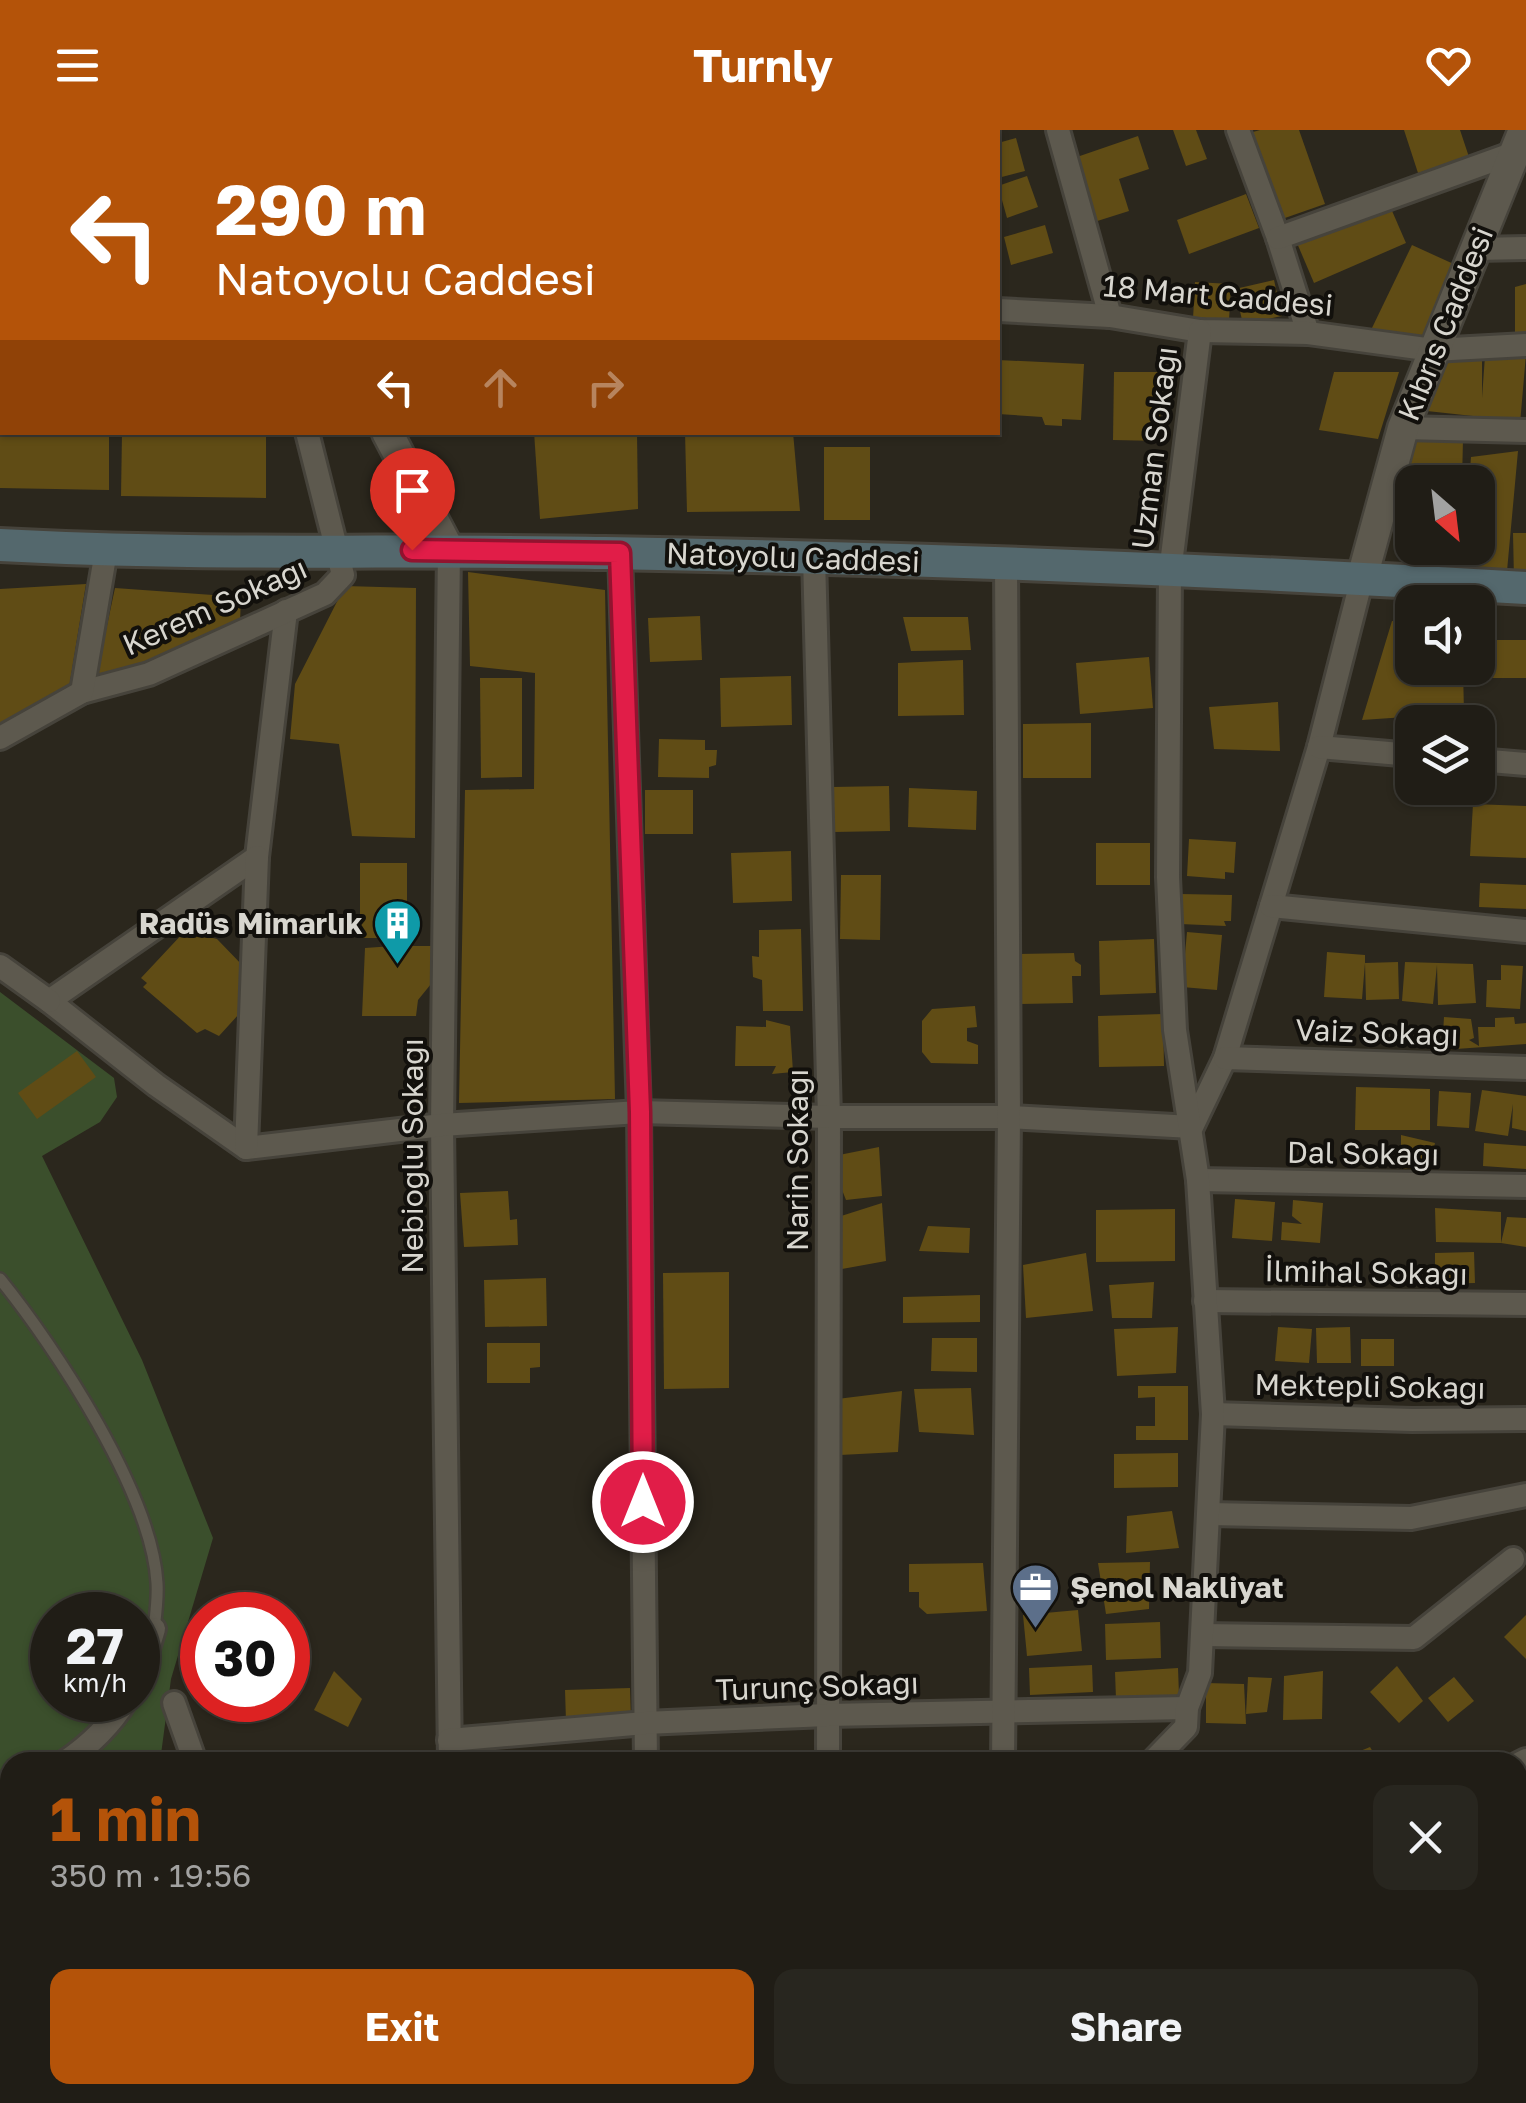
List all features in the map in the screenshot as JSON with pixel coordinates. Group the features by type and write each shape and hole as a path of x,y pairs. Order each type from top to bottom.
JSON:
{"main road":[{"name":"Natoyolu Caddesi","path":"0,545 106,550 449,550 814,557 1526,588"}],"street":[{"path":"1058,130 1110,316"},
{"path":"1238,130 1308,333"},
{"path":"1278,238 1519,142"},
{"name":"Kıbrıs Caddesi","path":"1362,578 1404,428 1519,142"},
{"path":"1475,249 1526,248"},
{"name":"18 Mart Caddesi","path":"1000,310 1110,316 1200,331 1308,333 1433,350 1526,346"},
{"name":"Uzman Sokağı","path":"1162,1752 1186,1727 1187,1708 1200,1673 1213,1414 1198,1180 1174,1030 1168,896 1170,572 1200,331"},
{"path":"1404,428 1526,431"},
{"path":"308,435 338,550"},
{"path":"389,435 449,550"},
{"name":"Kerem Sokağı","path":"82,692 106,550"},
{"name":"Kerem Sokağı","path":"0,738 82,692 149,674 324,594 343,575 338,550"},
{"name":"Nebioğlu Sokağı","path":"449,550 442,1124 449,1751"},
{"path":"620,553 640,1112 646,1752"},
{"name":"Narin Sokağı","path":"814,557 830,1118 828,1752"},
{"path":"1003,1752 1009,1117 1006,564"},
{"path":"0,966 246,1148 442,1124 640,1112 830,1118 1009,1117 1192,1127 1225,1058 1319,747 1362,578"},
{"path":"246,1148 258,857 286,611"},
{"path":"1319,747 1395,754"},
{"path":"1495,761 1526,764"},
{"path":"49,1000 258,857"},
{"path":"1271,906 1526,930"},
{"name":"Vaiz Sokağı","path":"1225,1058 1526,1068"},
{"name":"Dal Sokağı","path":"1198,1180 1526,1186"},
{"name":"İlmihal Sokağı","path":"1205,1301 1526,1304"},
{"name":"Mektepli Sokağı","path":"1213,1414 1526,1419"},
{"path":"1210,1514 1411,1518 1526,1495"},
{"path":"1202,1635 1414,1638 1513,1559"},
{"path":"174,1702 192,1752"},
{"name":"Turunç Sokağı","path":"449,1751 645,1724 828,1715 1187,1708"},
{"path":"79,1752 111,1722"}],"lane":[{"path":"0,1279 60,1363 135,1499 151,1548 157,1592"}],"green space":[{"path":"0,992 114,1078 117,1097 100,1122 42,1156 142,1360 213,1538 197,1592 180,1592 180,1649 171,1679 161,1752 0,1752"}],"building":[{"path":"1173,130 1196,130 1207,159 1186,166"},
{"path":"1299,130 1325,204 1282,219 1253,132"},
{"path":"1404,130 1460,130 1469,157 1418,173"},
{"path":"1138,136 1149,169 1119,179 1129,211 1091,223 1074,158"},
{"path":"1016,138 1025,171 1000,177 1000,142"},
{"path":"1027,176 1038,207 1007,218 1000,185"},
{"path":"1246,194 1259,228 1189,254 1177,220"},
{"path":"1389,204 1406,243 1314,283 1297,243"},
{"path":"1045,225 1053,253 1011,265 1004,237"},
{"path":"1412,245 1458,266 1422,340 1371,330"},
{"path":"1274,280 1282,316 1249,323 1242,320 1235,289"},
{"path":"1195,282 1231,284 1229,321 1193,319"},
{"path":"1526,284 1526,343 1515,344 1515,287"},
{"path":"1482,352 1482,398 1485,356 1526,354 1520,424 1482,425 1482,417 1427,411 1441,354"},
{"path":"1000,360 1084,364 1081,420 1062,419 1062,426 1045,425 1042,417 1000,414"},
{"path":"1114,372 1161,372 1160,441 1113,440"},
{"path":"1334,372 1399,372 1378,439 1319,430"},
{"path":"0,435 109,435 109,490 0,488"},
{"path":"122,435 266,435 266,498 121,496"},
{"path":"534,435 637,435 638,509 540,519"},
{"path":"685,435 793,435 800,511 687,512"},
{"path":"1413,439 1463,439 1462,465 1410,465"},
{"path":"824,447 870,447 870,520 824,520"},
{"path":"1518,451 1506,582 1464,584 1465,565 1495,565 1495,465 1470,465 1471,457"},
{"path":"1513,533 1526,533 1526,578 1514,579"},
{"path":"468,572 605,590 615,1099 459,1103 465,790 534,789 535,673 470,666"},
{"path":"86,584 69,688 0,724 0,589"},
{"path":"345,586 416,588 415,838 352,836 339,744 290,739 295,684"},
{"path":"115,588 241,597 240,623 157,662 95,682"},
{"path":"700,616 702,660 650,662 648,618"},
{"path":"903,617 968,617 971,650 911,651"},
{"path":"1392,621 1395,685 1463,685 1464,705 1395,705 1395,718 1362,720"},
{"path":"1495,640 1526,640 1526,678 1495,678"},
{"path":"1149,657 1153,708 1080,714 1076,663"},
{"path":"963,660 964,715 898,716 898,663"},
{"path":"791,676 792,725 721,727 720,678"},
{"path":"480,678 522,678 522,777 481,778"},
{"path":"1278,702 1280,751 1214,749 1209,707"},
{"path":"1091,723 1091,778 1023,778 1023,724"},
{"path":"659,739 705,740 705,750 717,750 716,765 709,767 709,778 658,777"},
{"path":"889,786 890,831 833,832 832,787"},
{"path":"909,788 977,791 976,830 908,827"},
{"path":"645,790 693,790 693,834 645,834"},
{"path":"1473,805 1526,806 1526,858 1470,856"},
{"path":"1189,839 1236,842 1234,873 1225,872 1225,879 1187,876"},
{"path":"1096,843 1150,843 1150,885 1096,885"},
{"path":"791,851 792,901 733,903 731,853"},
{"path":"360,863 407,863 407,938 360,938"},
{"path":"841,875 881,875 880,940 840,939"},
{"path":"1480,883 1526,885 1526,909 1479,907"},
{"path":"1181,894 1232,895 1231,921 1224,921 1226,926 1180,924"},
{"path":"801,929 803,1011 763,1011 762,980 753,977 752,956 759,957 759,930"},
{"path":"185,931 217,939 245,968 249,980 238,992 249,1003 219,1036 205,1029 197,1033 143,987 147,983 141,978"},
{"path":"1187,932 1222,935 1217,990 1182,987"},
{"path":"1154,939 1156,993 1100,995 1099,941"},
{"name":"Radüs Mimarlık","path":"433,946 431,984 418,1000 416,1016 362,1016 365,948"},
{"path":"1327,952 1365,955 1362,999 1324,997"},
{"path":"1074,953 1075,961 1081,965 1081,976 1072,976 1073,1003 1020,1004 1018,954"},
{"path":"1398,962 1399,999 1366,1000 1365,963"},
{"path":"1405,962 1473,964 1476,1003 1438,1005 1437,965 1433,1004 1402,1001"},
{"path":"1501,965 1523,966 1520,1009 1486,1007 1487,980 1501,980"},
{"path":"975,1006 977,1027 967,1028 967,1041 978,1045 978,1064 931,1063 922,1052 922,1021 932,1009"},
{"path":"1163,1014 1164,1066 1099,1067 1098,1016"},
{"path":"1444,1017 1471,1019 1474,1038 1469,1040 1479,1046 1478,1027 1495,1027 1495,1018 1514,1017 1515,1024 1526,1023 1526,1044 1442,1050"},
{"path":"766,1020 790,1026 793,1072 772,1074 776,1066 735,1066 736,1026 766,1027"},
{"path":"77,1051 96,1077 37,1119 18,1093"},
{"path":"1356,1087 1430,1089 1430,1130 1355,1130"},
{"path":"1482,1090 1526,1096 1526,1131 1512,1128 1513,1104 1508,1136 1475,1131"},
{"path":"1439,1091 1471,1093 1469,1128 1437,1126"},
{"path":"1401,1135 1435,1143 1429,1169 1401,1169"},
{"path":"1484,1143 1526,1146 1526,1169 1483,1166"},
{"path":"879,1147 882,1196 846,1200 829,1157"},
{"path":"508,1191 510,1220 517,1219 518,1245 464,1247 460,1193"},
{"path":"1235,1199 1275,1202 1272,1241 1232,1238"},
{"path":"1293,1200 1323,1203 1320,1243 1281,1240 1282,1222 1302,1224 1292,1216"},
{"path":"882,1203 886,1261 842,1269 838,1217"},
{"path":"1435,1208 1501,1212 1501,1243 1436,1242"},
{"path":"1175,1209 1175,1261 1096,1262 1096,1210"},
{"path":"1507,1217 1526,1218 1526,1247 1501,1243"},
{"path":"928,1226 970,1228 969,1253 919,1251"},
{"path":"1474,1252 1475,1283 1435,1284 1435,1253"},
{"path":"1086,1253 1093,1311 1026,1318 1023,1265"},
{"path":"729,1272 729,1388 664,1389 663,1273"},
{"path":"546,1278 547,1326 485,1327 484,1280"},
{"path":"1154,1282 1152,1318 1112,1318 1109,1285"},
{"path":"980,1295 980,1322 903,1323 903,1297"},
{"path":"1178,1327 1176,1373 1117,1376 1114,1329"},
{"path":"1278,1327 1312,1329 1309,1363 1275,1361"},
{"path":"1350,1327 1351,1363 1317,1363 1316,1328"},
{"path":"932,1338 977,1338 977,1372 931,1371"},
{"path":"1361,1339 1394,1339 1394,1366 1361,1366"},
{"path":"487,1343 540,1343 540,1367 530,1368 530,1383 487,1383"},
{"path":"1138,1386 1188,1386 1188,1440 1136,1440 1136,1426 1155,1426 1155,1397 1138,1398"},
{"path":"971,1388 974,1435 919,1432 914,1389"},
{"path":"902,1391 898,1452 840,1455 837,1399"},
{"path":"1178,1453 1178,1487 1114,1488 1114,1454"},
{"path":"1172,1511 1179,1548 1126,1553 1127,1516"},
{"path":"1150,1562 1149,1609 1106,1614 1098,1563"},
{"path":"983,1563 987,1611 927,1614 919,1607 919,1592 909,1592 909,1564"},
{"path":"1078,1610 1082,1651 1027,1656 1023,1615"},
{"path":"1526,1615 1526,1659 1504,1637"},
{"path":"1160,1622 1161,1658 1106,1660 1105,1624"},
{"path":"1092,1665 1093,1692 1030,1695 1029,1668"},
{"path":"1397,1666 1423,1701 1399,1723 1370,1692"},
{"path":"1178,1668 1179,1695 1116,1699 1115,1672"},
{"path":"334,1671 362,1699 348,1727 314,1710"},
{"path":"1323,1671 1322,1719 1283,1720 1284,1676"},
{"path":"1248,1677 1272,1678 1267,1712 1246,1714"},
{"path":"1454,1677 1474,1701 1448,1722 1428,1698"},
{"path":"1206,1683 1244,1684 1246,1724 1206,1723"},
{"path":"630,1688 631,1719 566,1721 565,1690"}],"place":[{"name":"Radüs Mimarlık","path":"398,966"},
{"name":"Şenol Nakliyat","path":"1035,1630"}],"route":[{"path":"412,550 620,553 640,1112 643,1502"}]}
